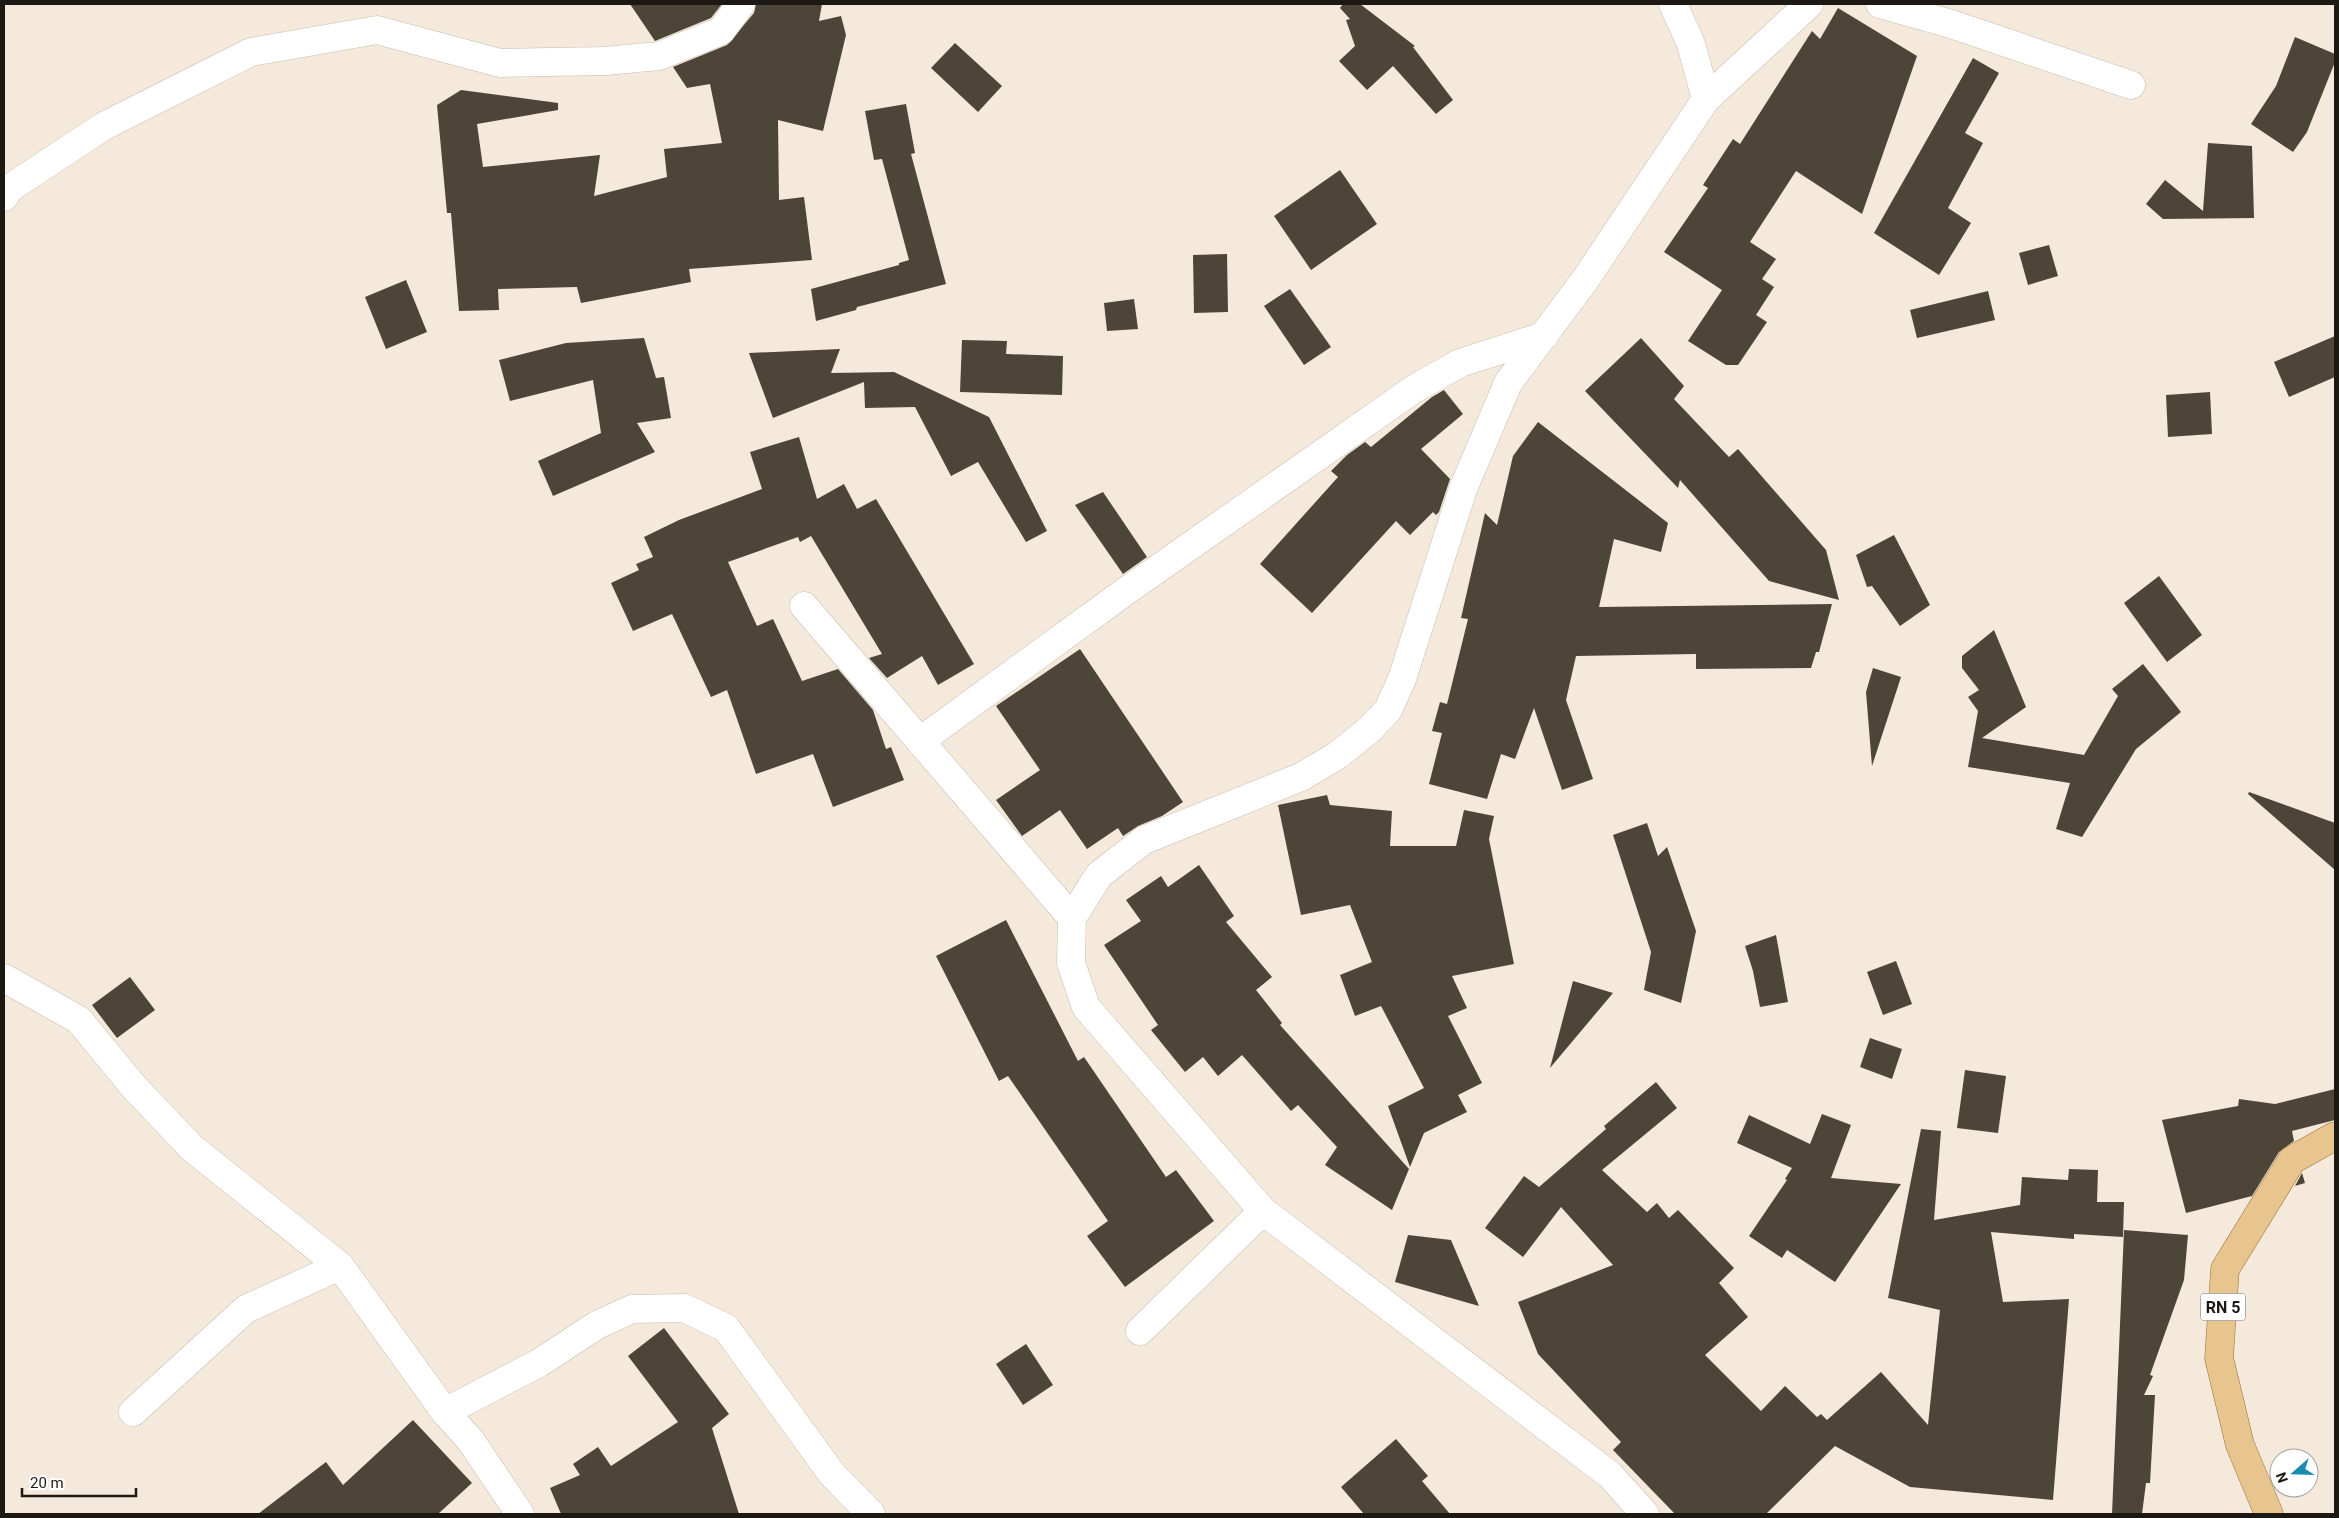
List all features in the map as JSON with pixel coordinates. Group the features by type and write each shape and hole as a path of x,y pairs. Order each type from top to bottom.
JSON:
{"main road":[{"name":"RN 5","path":"2270,1514 2240,1445 2219,1358 2225,1269 2292,1160 2335,1136"}],"street":[{"path":"4,197 10,188 104,126 250,52 377,30 500,63 605,61 659,56 721,31 741,4"},
{"path":"1673,4 1691,44 1706,99"},
{"path":"1644,1514 1610,1476 1263,1211 1086,1007 1071,964 1072,918 1099,875 1144,840 1301,776 1338,755 1369,730 1388,710 1402,679 1463,489 1508,383 1585,280 1706,99 1808,4"},
{"path":"1880,4 1951,24 2131,85"},
{"path":"920,741 1126,591 1414,389 1460,363 1544,336"},
{"path":"804,606 1072,918"},
{"path":"4,978 79,1020 134,1086 192,1148 340,1266 445,1412 471,1441 512,1512"},
{"path":"1140,1332 1263,1211"},
{"path":"133,1412 246,1309 340,1266"},
{"path":"445,1412 539,1363 597,1325 632,1309 684,1308 726,1328 832,1474 871,1514"}],"building":[{"path":"630,4 722,4 711,18 655,41"},
{"path":"756,4 822,4 819,21 841,16 846,35 823,131 778,120 779,200 804,197 812,260 689,269 691,282 581,303 577,287 498,289 499,310 459,311 451,213 447,213 437,105 461,90 558,103 558,110 477,124 483,167 600,155 594,196 667,177 664,149 722,143 710,84 687,88 673,67 727,45 754,13"},
{"path":"1343,4 1360,4 1415,46 1413,47 1453,100 1436,114 1393,66 1367,90 1339,61 1355,46 1346,20 1350,19 1340,8"},
{"path":"1838,8 1917,56 1862,214 1796,171 1750,242 1776,259 1762,279 1774,287 1756,315 1767,322 1738,365 1726,365 1688,341 1722,290 1664,252 1708,188 1703,185 1733,139 1740,144 1812,31 1820,39"},
{"path":"2295,37 2335,54 2335,62 2307,132 2293,152 2251,124 2276,86"},
{"path":"955,43 1002,86 978,112 931,68"},
{"path":"1973,58 1999,73 1965,133 1983,143 1948,208 1971,223 1939,275 1874,233"},
{"path":"906,104 915,153 911,154 946,284 857,307 856,310 816,321 811,289 899,265 899,263 909,260 882,159 874,160 865,111"},
{"path":"2208,143 2252,146 2254,218 2163,219 2146,204 2165,180 2203,211"},
{"path":"1340,170 1377,224 1311,270 1274,216"},
{"path":"2049,245 2058,276 2028,285 2019,253"},
{"path":"1227,254 1228,312 1194,313 1193,255"},
{"path":"406,280 427,332 386,349 365,297"},
{"path":"1290,289 1331,347 1304,365 1264,306"},
{"path":"1988,291 1995,320 1917,338 1910,310"},
{"path":"1134,299 1138,329 1107,331 1104,303"},
{"path":"2335,336 2335,377 2289,397 2274,362"},
{"path":"644,338 656,378 664,377 671,418 637,423 655,452 553,496 538,461 601,433 593,380 510,401 499,360 566,343"},
{"path":"1641,338 1684,386 1674,399 1729,457 1738,449 1826,550 1839,600 1769,581 1680,480 1678,488 1585,391"},
{"path":"962,340 1007,341 1006,354 1063,356 1062,395 960,392"},
{"path":"840,349 831,373 894,372 989,417 1047,531 1026,542 978,462 951,476 915,407 865,408 864,382 773,418 749,353"},
{"path":"1444,390 1463,414 1421,449 1450,479 1439,512 1436,515 1433,512 1410,535 1396,521 1312,613 1260,564 1338,477 1331,471 1347,455 1365,442 1371,447 1432,397"},
{"path":"2210,392 2212,434 2168,437 2166,395"},
{"path":"1538,422 1668,523 1661,552 1614,539 1599,607 1832,604 1819,652 1816,652 1811,668 1696,669 1696,654 1576,656 1566,700 1593,779 1562,790 1534,708 1515,759 1501,754 1487,799 1429,784 1442,733 1432,731 1440,702 1447,704 1468,619 1461,618 1485,513 1497,525 1513,456"},
{"path":"799,437 817,499 844,484 857,509 876,499 974,664 938,685 922,656 887,678 869,658 882,654 811,536 800,542 798,537 728,562 757,626 773,619 802,681 838,669 873,710 886,749 891,747 904,780 833,807 813,754 756,774 727,690 711,697 672,614 633,631 611,583 639,570 636,564 653,557 644,537 679,520 762,489 750,452"},
{"path":"1103,492 1147,557 1123,574 1075,505"},
{"path":"1894,535 1930,605 1900,626 1872,586 1867,587 1856,555"},
{"path":"2159,576 2202,635 2167,662 2124,603"},
{"path":"1994,630 2026,707 1982,738 2084,755 2118,696 2112,689 2143,664 2181,712 2136,749 2082,837 2056,829 2070,783 1968,767 1978,711 1968,697 1979,690 1962,668 1962,656"},
{"path":"1080,649 1183,802 1162,816 1138,826 1123,836 1118,828 1087,849 1060,810 1022,836 996,800 1040,770 996,706"},
{"path":"1873,668 1901,677 1872,766 1866,692"},
{"path":"2249,792 2335,823 2335,870 2248,794"},
{"path":"1327,795 1330,805 1392,811 1390,846 1456,846 1464,810 1494,816 1489,839 1514,964 1452,976 1467,1008 1448,1016 1482,1083 1458,1095 1467,1112 1424,1133 1410,1167 1388,1106 1424,1088 1381,1006 1355,1016 1340,975 1372,962 1350,905 1301,915 1278,805"},
{"path":"1647,823 1658,856 1667,847 1696,931 1681,1003 1644,990 1651,952 1613,835"},
{"path":"1199,865 1234,916 1226,922 1272,977 1256,990 1282,1023 1280,1025 1409,1169 1392,1210 1325,1165 1337,1147 1298,1105 1291,1111 1242,1055 1218,1076 1203,1057 1185,1072 1151,1030 1158,1025 1104,945 1141,921 1126,900 1161,876 1168,887"},
{"path":"1006,920 1078,1061 1084,1057 1166,1177 1176,1170 1214,1221 1125,1287 1087,1236 1108,1221 1008,1076 999,1081 936,956"},
{"path":"1776,935 1788,1002 1760,1007 1753,971 1745,946"},
{"path":"1896,961 1912,1004 1883,1015 1867,972"},
{"path":"130,977 155,1010 117,1038 92,1005"},
{"path":"1573,981 1613,993 1550,1068"},
{"path":"1870,1038 1902,1049 1892,1079 1860,1067"},
{"path":"1965,1070 2006,1076 1998,1133 1957,1128"},
{"path":"1656,1082 1677,1108 1602,1170 1647,1212 1657,1203 1669,1218 1678,1210 1734,1268 1719,1283 1748,1317 1705,1355 1761,1411 1785,1386 1817,1417 1821,1414 1827,1420 1881,1372 1928,1425 1940,1310 1888,1298 1921,1129 1941,1131 1934,1220 2020,1205 2022,1177 2068,1180 2069,1169 2098,1170 2097,1202 2124,1202 2123,1237 2074,1234 2074,1239 1991,1232 2003,1302 2069,1299 2053,1500 1910,1487 1835,1446 1766,1514 1675,1514 1613,1450 1621,1442 1538,1354 1518,1302 1613,1265 1561,1207 1523,1257 1485,1228 1524,1176 1539,1187 1606,1129 1604,1126"},
{"path":"2335,1089 2335,1120 2292,1131 2294,1141 2279,1152 2252,1196 2186,1213 2162,1120 2238,1106 2239,1099 2275,1104"},
{"path":"1822,1114 1851,1125 1831,1178 1901,1184 1835,1282 1787,1250 1782,1258 1749,1236 1787,1180 1785,1179 1792,1168 1737,1143 1749,1115 1810,1144"},
{"path":"2302,1173 2305,1183 2295,1186"},
{"path":"2124,1230 2188,1235 2184,1280 2150,1375 2153,1376 2144,1395 2155,1395 2150,1483 2146,1483 2142,1514 2112,1514"},
{"path":"1408,1235 1451,1240 1479,1306 1395,1282"},
{"path":"664,1328 729,1414 712,1428 739,1514 561,1514 550,1488 580,1475 573,1464 598,1447 611,1466 678,1422 628,1356"},
{"path":"1026,1344 1053,1385 1023,1405 996,1364"},
{"path":"413,1420 472,1483 438,1514 258,1514 326,1462 343,1485"},
{"path":"1396,1439 1428,1476 1422,1481 1450,1514 1364,1514 1341,1487"}]}
